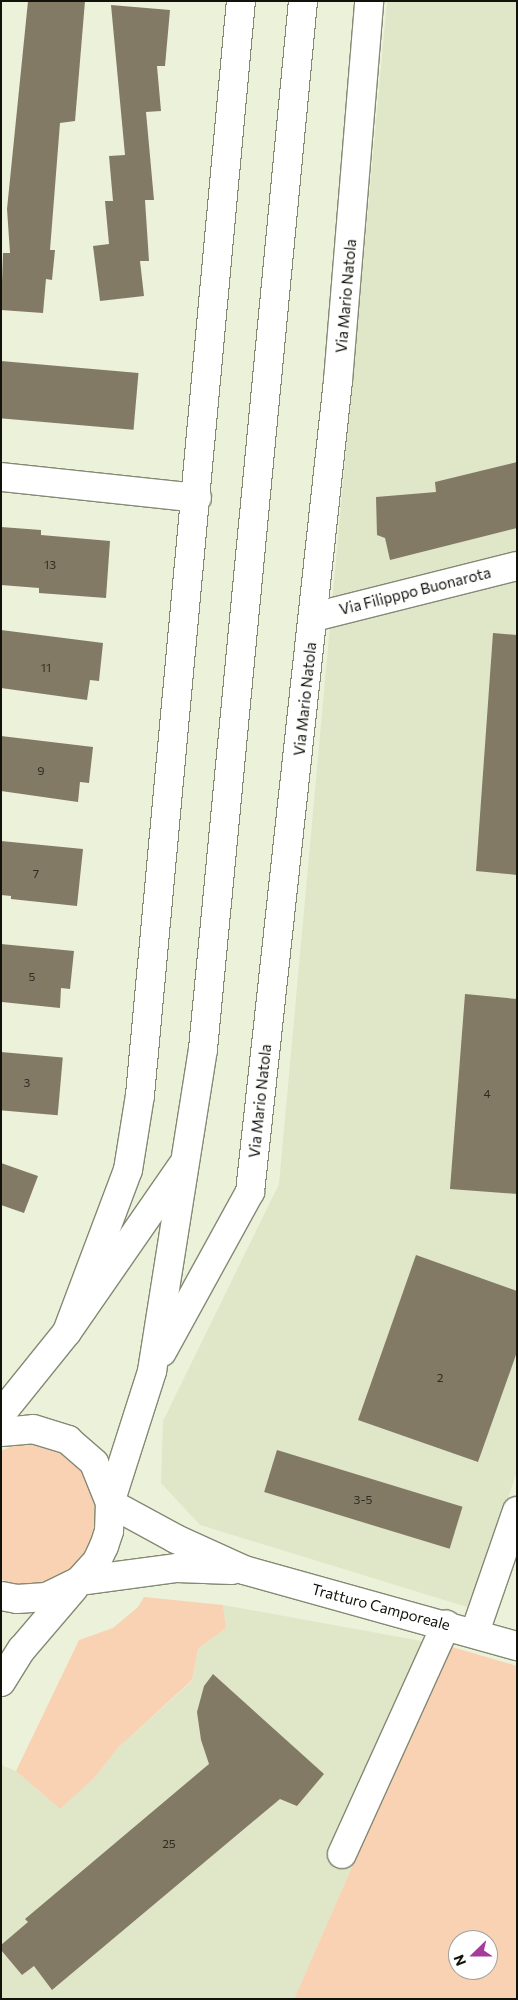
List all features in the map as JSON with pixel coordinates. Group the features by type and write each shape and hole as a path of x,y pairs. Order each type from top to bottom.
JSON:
{"street":[{"name":"Via Mario Natola","path":"67,1332 128,1170 140,1095 197,498 241,1"},
{"name":"Via Mario Natola","path":"110,1503 152,1372 203,1049 303,1"},
{"name":"Via Mario Natola","path":"152,1372 250,1192 314,617 339,371 369,1"},
{"path":"1,477 197,498"},
{"name":"Via Filipppo Buonarota","path":"314,617 517,566"},
{"name":"Via Mario Natola","path":"1,1414 67,1332 186,1161"},
{"path":"1,1432 33,1429 68,1440 94,1463 110,1503 109,1531 97,1561 22,1649 1,1682"},
{"name":"Tratturo Camporeale","path":"110,1503 176,1539 244,1570 475,1632 517,1646"},
{"path":"475,1632 517,1511"},
{"name":"Tratturo Camporeale","path":"79,1581 177,1568 244,1570"},
{"path":"1,1596 17,1599 46,1597 79,1581"},
{"path":"342,1854 446,1625"}],"shaded area":[{"path":"387,1 517,1 517,1472 470,1608 200,1525 161,1483 163,1421 279,1184"},
{"path":"39,1444 61,1450 80,1463 102,1504 93,1550 58,1581 35,1586 12,1584 1,1579 1,1451 15,1445"},
{"path":"144,1597 223,1605 226,1628 198,1649 192,1680 118,1748 94,1778 60,1809 16,1771 79,1640 113,1628 138,1607"},
{"path":"223,1605 449,1646 294,1999 1,1999 1,1765 16,1771 59,1808 94,1778 118,1748 192,1681 198,1649 226,1628"},
{"path":"449,1646 517,1666 517,1999 294,1999"}],"building":[{"path":"28,1 85,1 75,121 60,123 50,250 55,250 52,280 46,279 43,313 1,310 3,253 10,253 7,209"},
{"path":"111,5 170,10 165,66 157,66 161,111 146,112 154,200 145,200 149,261 140,261 144,296 100,301 93,246 109,244 105,201 113,201 109,156 125,155"},
{"path":"1,361 138,373 134,430 1,418"},
{"path":"517,462 517,528 390,560 385,538 377,535 376,497 436,492 435,482"},
{"path":"1,527 41,530 41,535 110,541 106,598 39,593 39,588 1,585"},
{"path":"1,630 103,643 99,681 90,680 87,700 1,688"},
{"path":"493,633 517,635 517,875 476,871"},
{"path":"1,736 93,747 89,783 80,782 78,802 1,791"},
{"path":"1,841 83,849 77,906 11,899 11,896 1,895"},
{"path":"1,944 74,951 70,989 61,988 60,1008 2,1002"},
{"path":"465,994 517,999 517,1194 450,1189"},
{"path":"1,1052 63,1057 58,1115 1,1110"},
{"path":"1,1163 38,1176 24,1213 1,1205"},
{"path":"416,1255 517,1291 517,1352 478,1462 358,1420"},
{"path":"277,1450 463,1507 450,1549 264,1492"},
{"path":"213,1674 324,1774 297,1806 280,1799 52,1990 34,1966 22,1975 1,1950 1,1945 28,1922 25,1919 209,1764 201,1740 197,1712 204,1686"}]}
